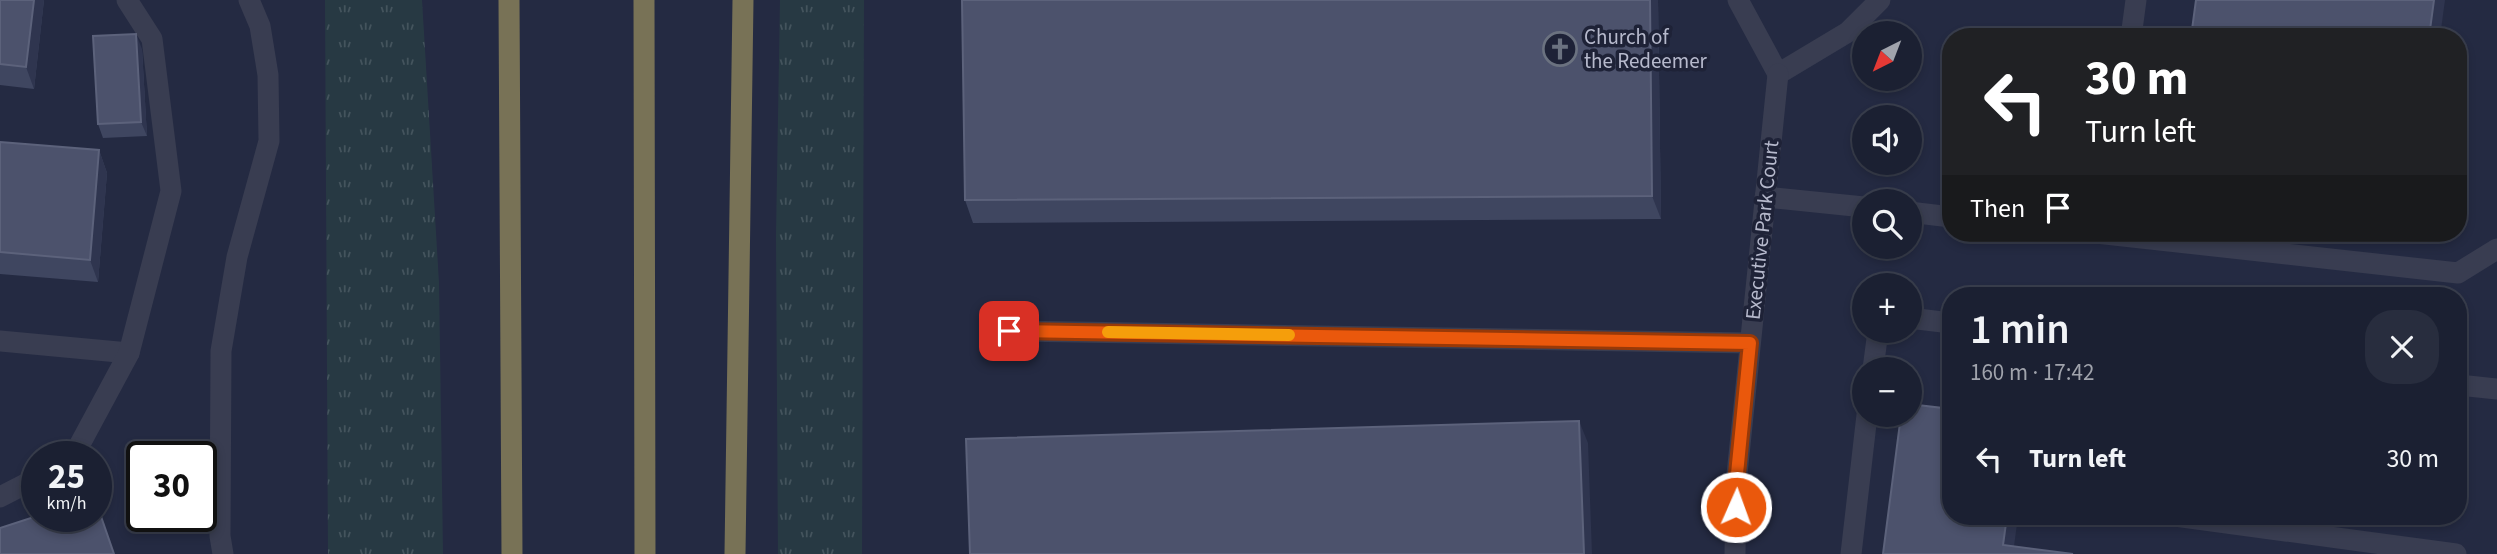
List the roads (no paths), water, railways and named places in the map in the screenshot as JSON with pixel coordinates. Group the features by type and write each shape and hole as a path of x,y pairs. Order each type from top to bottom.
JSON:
{"highway":[{"path":"509,0 512,554"},
{"path":"645,0 645,554"},
{"path":"735,554 743,0"}],"street":[{"path":"82,441 129,353 171,191 152,40 127,0"},
{"path":"223,554 220,536 221,351 237,257 269,141 268,75 260,26 249,0"},
{"path":"1738,0 1778,74 1849,32 1880,0"},
{"path":"2132,28 2136,0"},
{"name":"Executive Park Court","path":"1735,554 1736,484 1778,74"},
{"path":"1765,197 1852,206"},
{"path":"1922,214 1942,216"},
{"path":"2185,242 2458,272 2497,249"},
{"path":"1922,320 1942,322"},
{"path":"1009,331 1750,343"},
{"path":"0,341 129,353"},
{"path":"2467,386 2497,389"},
{"path":"1851,554 1866,427"},
{"path":"0,497 21,486"},
{"path":"2242,525 2456,554"}],"place":[{"name":"Church of the Redeemer","path":"1560,49"}]}
